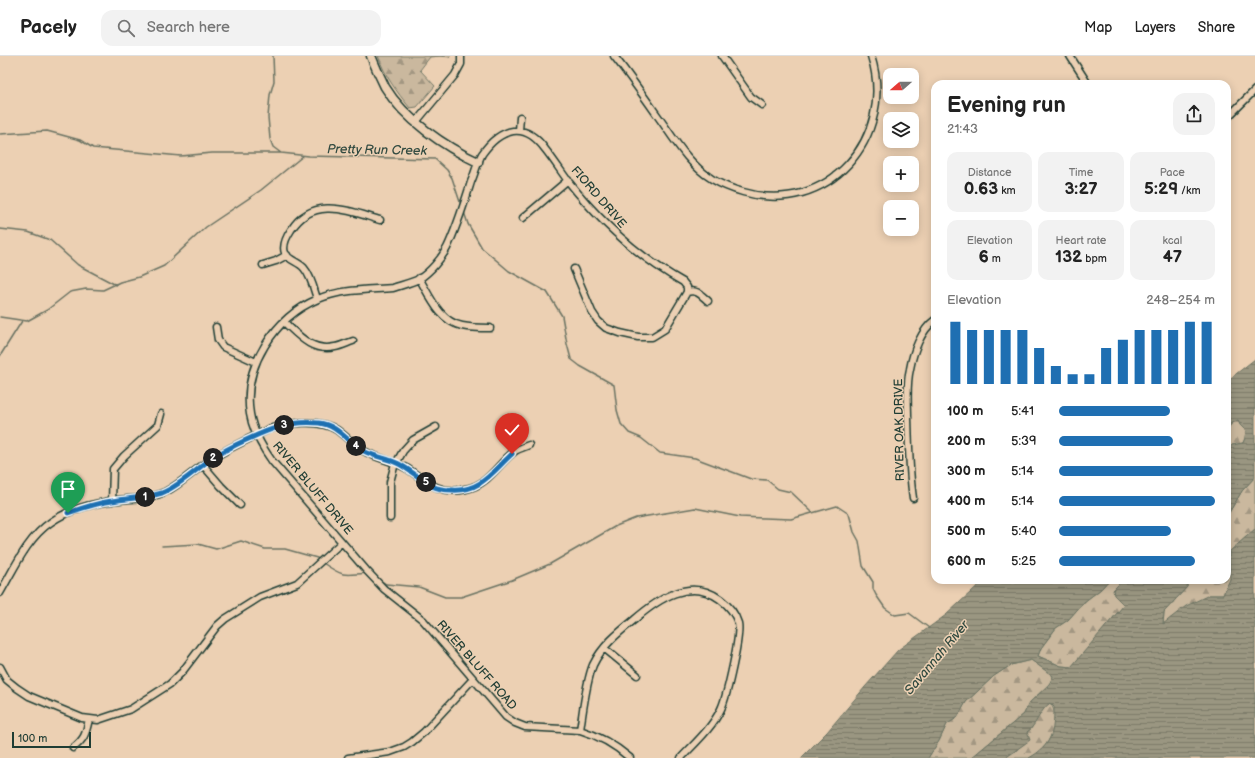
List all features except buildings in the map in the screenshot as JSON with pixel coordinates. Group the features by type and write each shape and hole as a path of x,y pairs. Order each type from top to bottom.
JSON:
{"street":[{"path":"371,56 386,88 416,122 458,152 478,162 485,150 499,136 510,131 519,130 520,117"},
{"path":"416,122 455,75 461,64 461,56"},
{"path":"614,56 688,157 707,176 729,188 758,197 787,197 813,188 835,176 848,164 862,146 868,134 876,100 875,71 871,56"},
{"path":"722,56 752,97 762,105"},
{"path":"1070,56 1085,80"},
{"path":"1231,114 1255,90"},
{"name":"FIORD DRIVE","path":"519,130 532,135 542,144 568,180 592,209 622,240 650,262 683,282 687,287 687,292"},
{"name":"RIVER BLUFF DRIVE","path":"410,609 384,589 272,461 261,444 251,421 249,399 251,380 256,362 271,337 284,322 302,307 317,299 342,292 393,288 419,278 434,266 446,249 478,162"},
{"path":"523,218 568,180"},
{"path":"317,299 306,271 300,264 287,255 284,249 290,232 302,217 312,211 326,208 341,209 380,220"},
{"path":"264,265 287,255"},
{"path":"574,269 592,312 598,321 606,328 620,333 638,337 652,337 665,329 687,292 698,292 708,301"},
{"path":"419,278 439,311 447,319 463,326 490,328"},
{"path":"284,322 302,339 316,347 334,348 353,341"},
{"name":"RIVER OAK DRIVE","path":"913,498 909,452 908,380 912,360 923,333 931,323"},
{"path":"216,327 218,340 223,347 256,362"},
{"path":"112,501 114,469 124,456 158,425 161,414"},
{"path":"0,593 34,538 50,522 68,513 112,501 150,496 164,492 227,450 269,429 285,425 313,423 324,424 338,431 367,453 397,463 434,487 447,490 465,490 482,483 488,479 512,454 529,445"},
{"path":"390,518 390,482 392,472 403,451 413,440 436,427"},
{"path":"203,465 240,505"},
{"path":"0,667 7,680 28,696 82,718 98,720 131,709 170,684 182,672 217,626 225,619 260,597 297,583 342,542"},
{"path":"580,730 591,672 596,660 609,642 648,607 669,596 686,590 702,590 713,594 725,602 733,613 739,628 724,702 712,723 681,758"},
{"name":"RIVER BLUFF ROAD","path":"410,609 431,630 506,717 514,723 530,728 580,730 604,739 630,758"},
{"path":"604,648 637,675"},
{"path":"348,758 390,752 404,747 412,742 424,732 473,678"},
{"path":"73,748 86,735 89,719"}],"green space":[{"path":"378,56 440,56 430,57 420,70 435,86 417,107 410,108 391,83"},
{"path":"1238,420 1240,425 1246,430 1243,443 1231,446 1231,425"},
{"path":"1255,477 1255,529 1231,550 1231,509 1242,491"},
{"path":"1105,584 1120,584 1114,595 1124,605 1072,667 1061,666 1038,656 1041,648 1056,628 1068,620 1084,602"},
{"path":"1187,584 1228,584 1223,595 1209,595 1163,625 1164,612 1187,587"},
{"path":"1031,660 1054,676 1049,684 1029,703 1024,714 971,758 928,758 939,741 947,724 957,718 966,702 994,676 1011,665"},
{"path":"1050,703 1054,710 1054,726 1052,734 1043,749 1030,758 1005,758 1017,750 1043,708"}],"water":[{"path":"1255,359 1255,477 1242,491 1231,509 1231,446 1243,443 1246,431 1240,425 1238,420 1231,424 1231,378"},
{"name":"Savannah River","path":"1255,529 1255,758 1029,758 1043,748 1050,737 1053,724 1054,707 1050,703 1046,706 1033,726 1027,732 1030,740 1005,758 971,758 1024,714 1029,703 1049,685 1053,676 1031,660 1011,665 994,676 966,702 957,718 947,724 939,741 928,758 801,758 827,732 898,650 946,615 980,584 1105,584 1084,602 1068,620 1056,628 1041,648 1038,656 1061,666 1071,667 1124,605 1114,595 1113,590 1119,584 1187,584 1187,587 1164,612 1163,624 1186,606 1209,595 1223,595 1228,584 1231,584 1231,550"}],"waterway":[{"name":"Pretty Run Creek","path":"273,56 274,81 270,95 268,117 270,139 273,147 281,153 309,156 435,159 447,170 452,178 461,205"},
{"path":"0,134 47,131 80,140 93,148 181,156 212,153 280,153"},
{"path":"0,317 27,321 47,310 70,292 86,289 103,290 120,282 139,277 164,266 206,227 261,190 303,156"},
{"name":"Pretty Run Creek","path":"464,212 468,224 482,248 509,271 547,292 562,316 571,359 580,366 614,385 617,410 621,424 629,433 641,438 660,453 695,458 751,479 767,480 778,489 791,492 812,512"},
{"path":"0,229 28,232 50,240 78,265 116,285"},
{"path":"0,356 22,321"},
{"path":"380,580 386,584 419,587 445,597 461,597 512,580 550,564 616,526 636,518 695,508 740,517 791,519 837,506 849,514 854,532 859,541 863,566 873,582 873,589 876,595 885,608 895,615 909,613 929,628"},
{"path":"162,546 198,544 216,549 241,541 265,549 285,549 317,558 320,561"},
{"path":"323,563 339,573 347,575 366,573"}],"route":[{"path":"68,513 96,504 150,496 164,492 227,450 269,429 285,425 313,423 329,425 361,450 397,463 434,487 447,490 465,490 477,486 488,479 512,454"}]}
